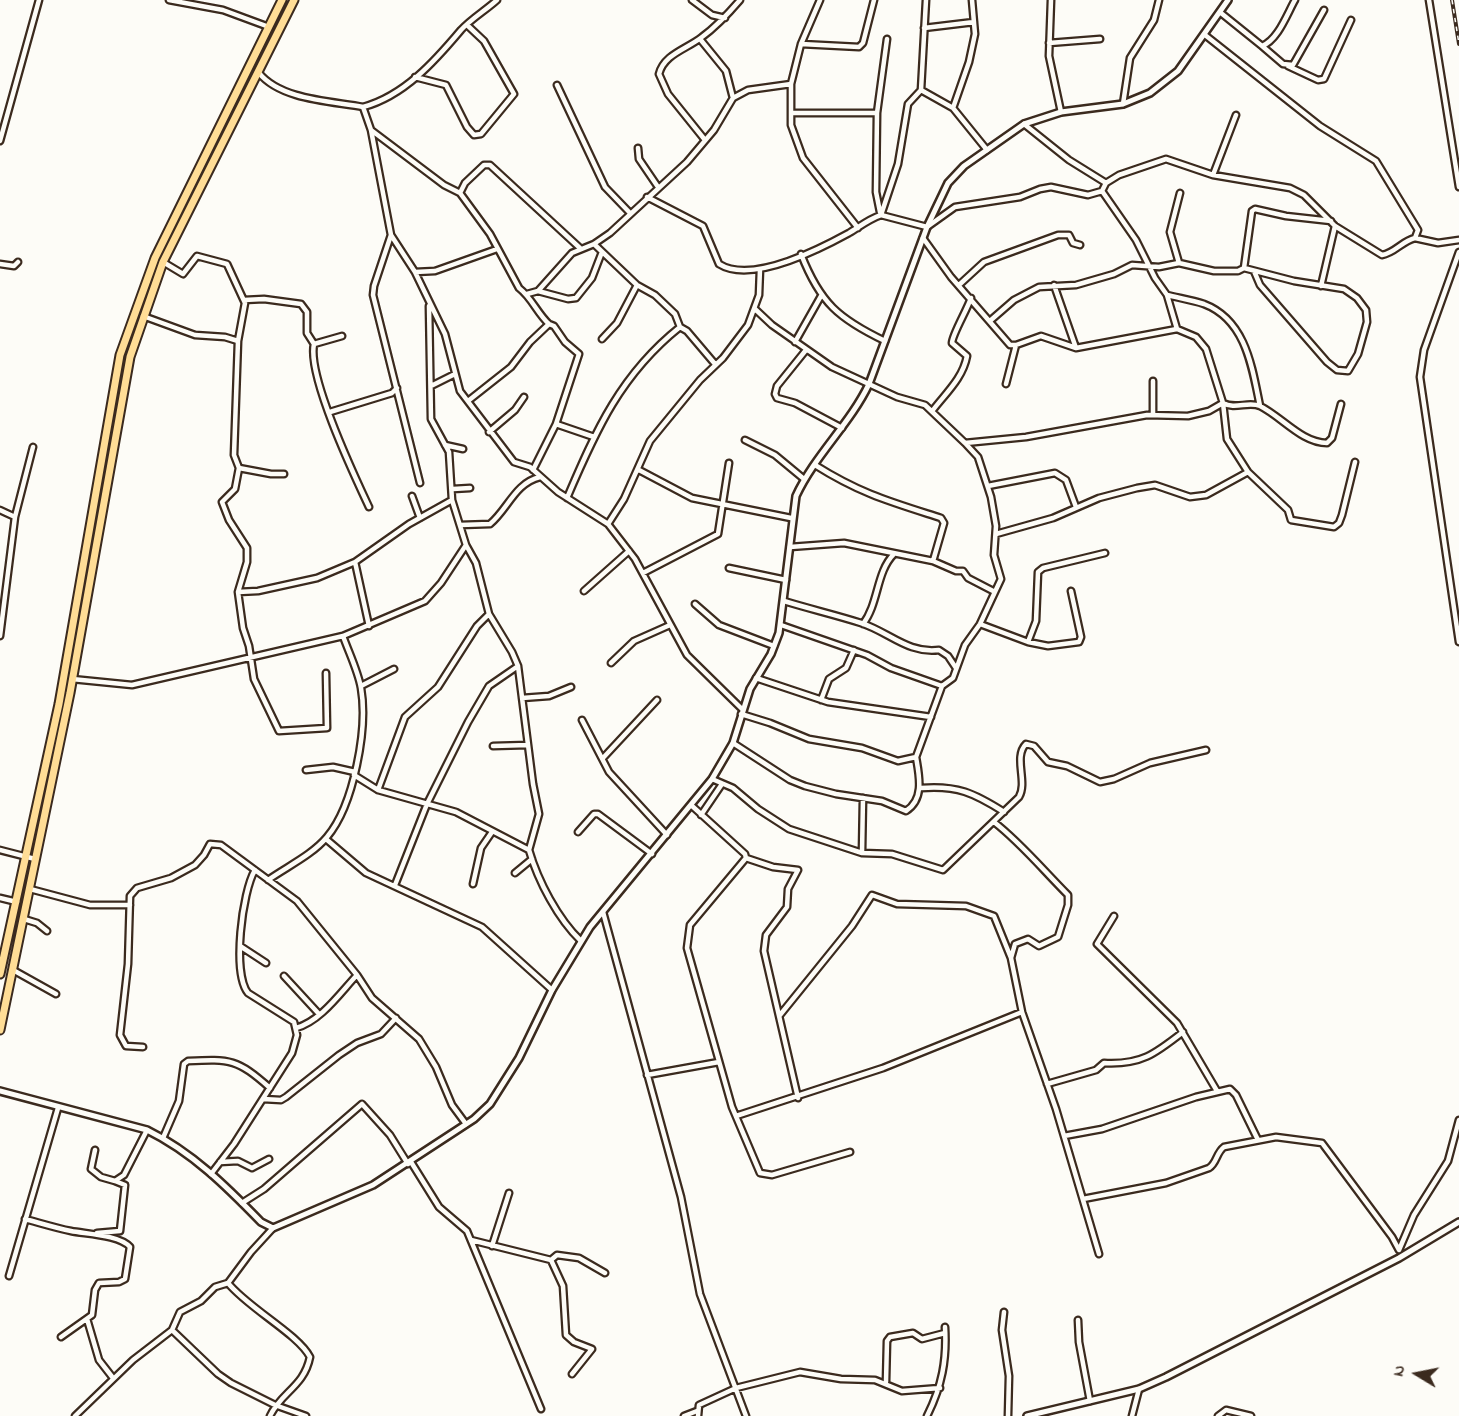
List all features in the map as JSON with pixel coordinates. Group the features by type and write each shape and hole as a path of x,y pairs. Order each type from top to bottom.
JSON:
{"main road":[{"path":"0,975 2,953 27,858 80,588 120,355 148,273 282,0"},
{"path":"0,1030 72,679 130,357 156,277 294,0"},
{"path":"148,273 156,277"}],"street":[{"path":"0,141 39,0"},
{"path":"169,0 223,10 269,27"},
{"path":"259,73 266,81 290,92 363,107 382,102 415,77 454,41 466,25 497,0"},
{"path":"692,0 712,15 725,18"},
{"path":"705,140 668,93 659,74 667,59 700,39 725,18 740,0"},
{"path":"819,0 801,44 790,84 791,125 795,143 803,158 858,228"},
{"path":"801,44 859,47 863,43 874,0"},
{"path":"647,197 703,226 719,264 738,272 760,269 801,254 881,215 898,164 908,104 921,90 926,0"},
{"path":"953,108 969,62 975,34 972,0"},
{"path":"1051,0 1049,43 1061,112"},
{"path":"1123,104 1130,58 1154,20 1159,0"},
{"path":"75,1416 113,1378 172,1330 180,1312 201,1301 215,1287 228,1284 251,1251 273,1228 373,1185 482,1113 501,1089 519,1058 552,990 581,941 712,779 733,743 741,712 774,646 781,625 791,518 796,496 804,479 860,403 927,227 948,183 964,166 1024,124 1061,112 1123,104 1150,93 1178,71 1228,0"},
{"path":"1262,46 1268,44 1280,28 1295,0"},
{"path":"1430,0 1459,187"},
{"path":"1288,66 1293,65 1324,10"},
{"path":"1221,13 1288,66 1318,80 1324,79 1352,20"},
{"path":"924,28 974,22"},
{"path":"415,77 446,85 467,127 474,135 481,134 514,94 483,41 466,25"},
{"path":"1205,35 1320,126 1376,161 1418,230 1415,238"},
{"path":"700,39 726,71 734,98"},
{"path":"881,215 876,181 877,113 887,39"},
{"path":"1049,43 1100,39"},
{"path":"538,291 565,259 594,244 687,162 734,98 748,90 790,84"},
{"path":"557,85 605,187 630,213"},
{"path":"921,90 953,108 987,150"},
{"path":"363,107 371,130 391,235 414,272 445,334 460,391 514,462 533,470 567,498 608,524 629,550 643,573 687,655 741,712 809,739 862,748 898,761 916,757"},
{"path":"792,113 877,113"},
{"path":"1213,175 1236,115"},
{"path":"1024,124 1069,160 1106,183"},
{"path":"371,130 444,185 460,193 497,249 519,288 527,294 540,316 554,326 568,346 579,354 556,424 533,470"},
{"path":"638,148 639,159 658,187"},
{"path":"1102,192 1106,183 1119,175 1166,159 1213,175 1290,188 1304,195 1335,226 1382,255 1389,254 1406,240 1415,238 1438,243 1459,240"},
{"path":"460,193 465,183 484,165 489,165 581,249"},
{"path":"927,227 955,207 1020,197 1040,189 1051,187 1088,195 1102,192"},
{"path":"1102,192 1136,240 1155,279 1167,295 1177,329"},
{"path":"1179,263 1170,232 1180,194"},
{"path":"1244,268 1252,211 1255,208 1286,216 1331,221"},
{"path":"881,215 927,227"},
{"path":"1321,286 1335,226"},
{"path":"391,235 374,286 374,295 384,344 398,388 420,483"},
{"path":"959,285 984,262 1058,235 1069,235 1073,243 1080,245"},
{"path":"923,238 959,285 991,320 1006,342 1016,345 1041,336 1076,348 1177,329 1203,343 1223,403 1227,439 1248,472 1288,510 1291,520 1334,527 1340,523 1355,462"},
{"path":"594,244 637,285 655,295 675,314 680,327 687,331 715,364"},
{"path":"414,272 435,271 497,249"},
{"path":"527,294 538,291 568,299 576,297 592,278 602,252"},
{"path":"1459,252 1424,350 1420,377 1459,642"},
{"path":"801,254 821,296 840,315 885,341"},
{"path":"163,262 183,274 197,255 221,261 227,264 233,273 244,300 238,342 234,455 239,468 234,493 222,502 248,555 238,592 254,679 281,732 327,728 326,673"},
{"path":"0,264 15,266 18,262"},
{"path":"991,320 1023,294 1039,287 1076,285 1114,274 1132,265 1150,267 1179,263 1214,271 1238,271 1244,268 1350,292 1366,310 1367,322 1362,344 1348,371 1337,370 1327,362 1260,285 1254,271"},
{"path":"608,524 639,470 650,441 715,364 723,358 748,325 755,309 761,282 760,269"},
{"path":"602,339 617,323 637,285"},
{"path":"1054,285 1076,348"},
{"path":"1167,295 1205,304 1222,315 1240,334 1249,356 1260,406"},
{"path":"795,342 821,296"},
{"path":"933,410 962,373 965,365 967,356 952,343 952,339 961,325 971,298"},
{"path":"244,300 264,299 302,304 308,312 307,333 314,344 313,350 320,387 344,454 369,507"},
{"path":"429,304 431,418 446,445 453,489 452,500 466,545 476,563 489,614 518,666 539,814 529,850 555,906 570,931 581,941"},
{"path":"733,743 797,783 836,795 882,801 906,811 911,808 921,788 916,757 942,686 953,678 965,645 980,624 1002,579 994,555 996,534 988,486 978,457 941,423 933,410 832,367 795,342 755,309"},
{"path":"142,315 195,335 225,337 238,342"},
{"path":"468,401 511,367 530,342 549,324"},
{"path":"567,498 594,437 626,380 663,341 680,327"},
{"path":"314,344 342,336"},
{"path":"1006,384 1016,345"},
{"path":"806,350 777,386 775,394 777,398 795,403 842,428"},
{"path":"431,386 454,374"},
{"path":"1153,381 1153,415"},
{"path":"330,412 392,393 398,388"},
{"path":"392,393 399,396"},
{"path":"489,432 515,410 524,397"},
{"path":"965,443 1026,437 1153,415 1188,416 1209,411 1223,403 1234,407 1260,406 1306,437 1327,443 1332,438 1341,404"},
{"path":"556,424 594,437"},
{"path":"745,440 775,455 804,479"},
{"path":"446,445 463,450"},
{"path":"0,636 3,587 15,517 33,447"},
{"path":"643,573 717,536 729,463"},
{"path":"815,465 850,487 890,503 942,518 944,523 933,561"},
{"path":"239,468 284,474"},
{"path":"639,470 692,498 722,506 791,518"},
{"path":"988,486 1055,472 1066,480 1076,507"},
{"path":"996,534 1053,518 1076,507 1127,490 1155,486 1191,497 1206,495 1248,472"},
{"path":"460,525 490,524 517,491 531,478 540,477"},
{"path":"453,489 470,488"},
{"path":"412,496 420,518"},
{"path":"238,592 258,591 316,578 355,562 420,518 452,500"},
{"path":"0,510 15,517"},
{"path":"790,546 844,543 933,561 956,571 963,571 968,578 995,592"},
{"path":"72,679 132,685 343,636 430,597 466,545"},
{"path":"584,591 629,550"},
{"path":"1028,642 1036,621 1038,572 1043,568 1104,553"},
{"path":"863,624 870,614 886,562 894,554"},
{"path":"355,562 369,626"},
{"path":"729,568 786,580"},
{"path":"980,624 1028,642 1056,647 1081,640 1071,591"},
{"path":"784,601 863,624 903,645 930,651 939,650 948,656 956,668"},
{"path":"694,604 719,625 774,646"},
{"path":"378,789 405,717 438,687 452,670 472,634 489,614"},
{"path":"611,663 634,641 670,625"},
{"path":"781,625 854,650 891,668 942,686"},
{"path":"268,880 326,839 344,807 354,773 362,730 361,686 343,636"},
{"path":"821,700 829,679 846,668 854,650"},
{"path":"395,885 427,804 489,686 518,666"},
{"path":"361,686 394,669"},
{"path":"756,678 821,700 931,717"},
{"path":"522,698 549,696 571,687"},
{"path":"603,758 657,700"},
{"path":"582,720 609,772 667,835"},
{"path":"712,779 733,788 758,809 789,829 862,853 892,854 943,870 1022,792 1021,756 1026,744 1034,746 1048,762 1066,766 1100,782 1150,763 1206,750"},
{"path":"494,746 528,745"},
{"path":"306,770 333,767 354,773 378,789 456,812 529,850"},
{"path":"701,815 722,784"},
{"path":"921,788 945,786 963,790 980,796 1004,812"},
{"path":"862,853 863,798"},
{"path":"691,805 745,854 746,858 773,867 798,870 788,889 787,907 773,923 764,951 798,1098"},
{"path":"578,832 594,814 598,814 651,854"},
{"path":"994,822 1017,840 1024,852 1068,895 1068,905 1058,938 1039,946 1028,939 1015,944 1011,958"},
{"path":"472,884 481,848 492,832"},
{"path":"326,839 366,873 482,927 552,990"},
{"path":"143,1047 126,1046 120,1035 128,964 130,896 137,888 171,878 195,865 210,844 221,845 297,901 357,975 372,998 419,1040 436,1067 452,1105 466,1124"},
{"path":"0,850 36,859"},
{"path":"746,858 690,926 687,937 687,948 736,1116 755,1168 765,1175 850,1152"},
{"path":"515,873 532,859"},
{"path":"211,1174 263,1099 292,1053 296,1042 296,1028 289,1018 248,993 243,987 240,946 246,894 255,870"},
{"path":"30,889 93,906 129,905"},
{"path":"780,1015 852,926 872,895 897,904 966,906 994,916 1011,958 1022,1012 1064,1136 1100,1254"},
{"path":"0,897 17,902"},
{"path":"603,912 681,1197 700,1294 747,1416"},
{"path":"1114,916 1097,944 1183,1032 1217,1091"},
{"path":"24,919 37,923 47,931"},
{"path":"240,946 266,963"},
{"path":"13,970 56,994"},
{"path":"296,1028 306,1025 319,1014 357,975"},
{"path":"284,976 319,1014"},
{"path":"736,1116 798,1098 884,1068 1022,1012"},
{"path":"263,1099 281,1100 286,1097 357,1043 381,1034 396,1018"},
{"path":"1047,1084 1096,1070 1104,1063 1123,1064 1145,1059 1183,1032"},
{"path":"163,1138 179,1101 184,1064 188,1061 231,1060 249,1069 270,1088"},
{"path":"647,1076 719,1062"},
{"path":"0,1091 147,1130 163,1138 211,1174 261,1222 273,1228"},
{"path":"1064,1136 1102,1129 1217,1091 1233,1092 1258,1140"},
{"path":"242,1203 264,1189 362,1104 365,1105 390,1135 439,1207 463,1225 542,1409"},
{"path":"9,1276 58,1107"},
{"path":"1399,1258 1399,1250 1414,1215 1448,1161 1459,1120"},
{"path":"115,1180 124,1175 147,1130"},
{"path":"1083,1199 1166,1183 1209,1168 1214,1165 1219,1150 1224,1147 1276,1137 1307,1140 1327,1146 1399,1250"},
{"path":"25,1219 71,1231 94,1233 120,1231 125,1185 101,1177 91,1169 95,1150"},
{"path":"220,1162 231,1159 252,1168 269,1159"},
{"path":"492,1246 509,1193"},
{"path":"1027,1416 1139,1389 1399,1258 1459,1222"},
{"path":"61,1337 92,1315 96,1286 102,1282 119,1282 125,1279 130,1247 123,1242 94,1233"},
{"path":"471,1240 552,1260"},
{"path":"552,1260 557,1255 570,1254 605,1273"},
{"path":"552,1260 563,1286 566,1335 574,1342 592,1349 572,1374"},
{"path":"228,1284 253,1308 273,1322 309,1354 309,1363 298,1386 275,1405 270,1416"},
{"path":"1004,1312 1002,1330 1010,1376 1008,1416"},
{"path":"87,1319 99,1360 113,1378"},
{"path":"1078,1320 1079,1342 1090,1401"},
{"path":"927,1416 940,1388 945,1327"},
{"path":"172,1330 218,1374 275,1405 306,1416"},
{"path":"886,1382 887,1341 890,1337 913,1333 922,1339 945,1334"},
{"path":"684,1416 697,1413 706,1401 736,1388 800,1372 886,1382 902,1391 940,1388"},
{"path":"1132,1416 1139,1389"},
{"path":"1218,1416 1226,1410 1251,1416"}],"railway":[{"path":"1452,0 1459,44"}]}
